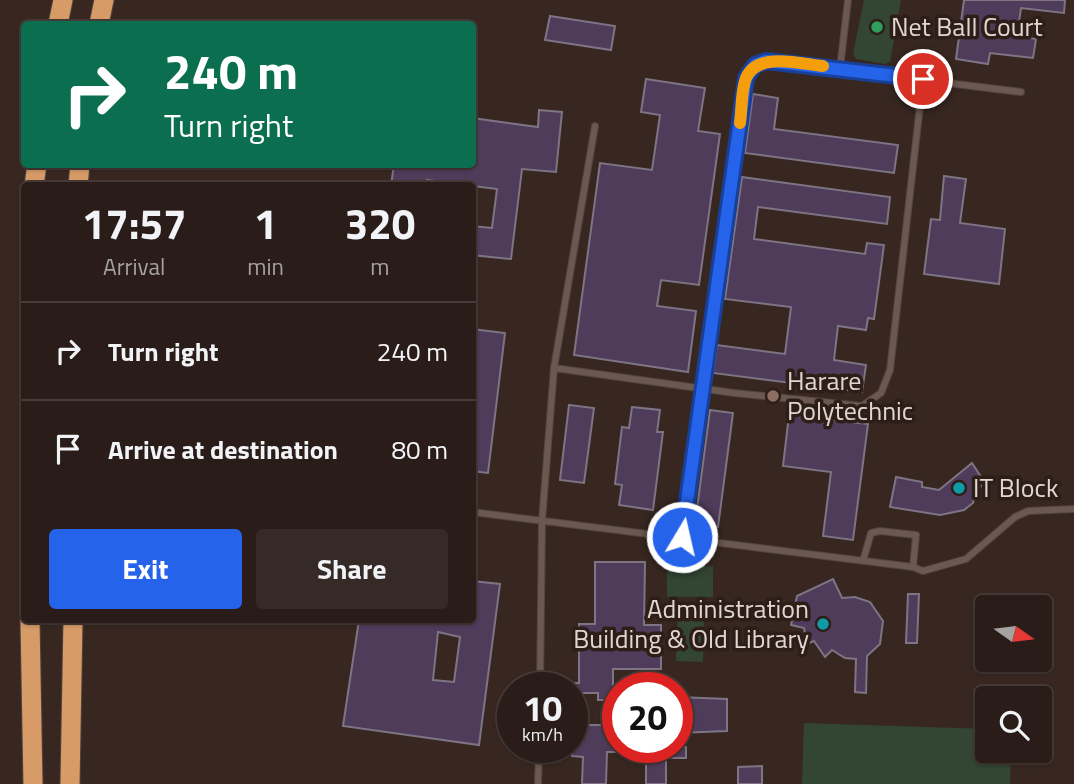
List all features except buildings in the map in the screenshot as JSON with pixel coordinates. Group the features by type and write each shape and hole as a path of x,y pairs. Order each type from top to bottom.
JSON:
{"highway":[{"path":"59,21 63,0"},
{"path":"100,21 104,0"},
{"path":"30,623 33,784"},
{"path":"70,784 73,623"}],"lane":[{"path":"840,68 848,0"},
{"path":"682,537 705,388 746,78 755,65 766,61 840,68 1021,92"},
{"path":"555,368 862,406 881,393 890,370 923,79"},
{"path":"540,672 541,521 555,368 595,126"},
{"path":"476,513 913,567 923,571 966,559 1015,517 1028,511 1074,509"},
{"path":"863,561 871,533 892,532 916,535 913,567"},
{"path":"538,784 539,763"}],"green space":[{"name":"Net Ball Court","path":"864,0 901,0 890,62 885,64 856,59 853,54"},
{"path":"667,566 713,566 713,597 667,597"},
{"path":"678,610 704,611 703,662 676,661"},
{"path":"804,723 975,729 975,763 1011,763 1010,784 802,784"}],"slow traffic":[{"path":"740,123 746,78 755,65 766,61 823,66"}],"place":[{"name":"Net Ball Court","path":"877,27"},
{"name":"Harare Polytechnic","path":"773,396"},
{"name":"IT Block","path":"959,488"},
{"name":"Administration Building & Old Library","path":"823,624"}],"route":[{"path":"682,537 705,388 746,78 755,65 766,61 923,79"}]}
